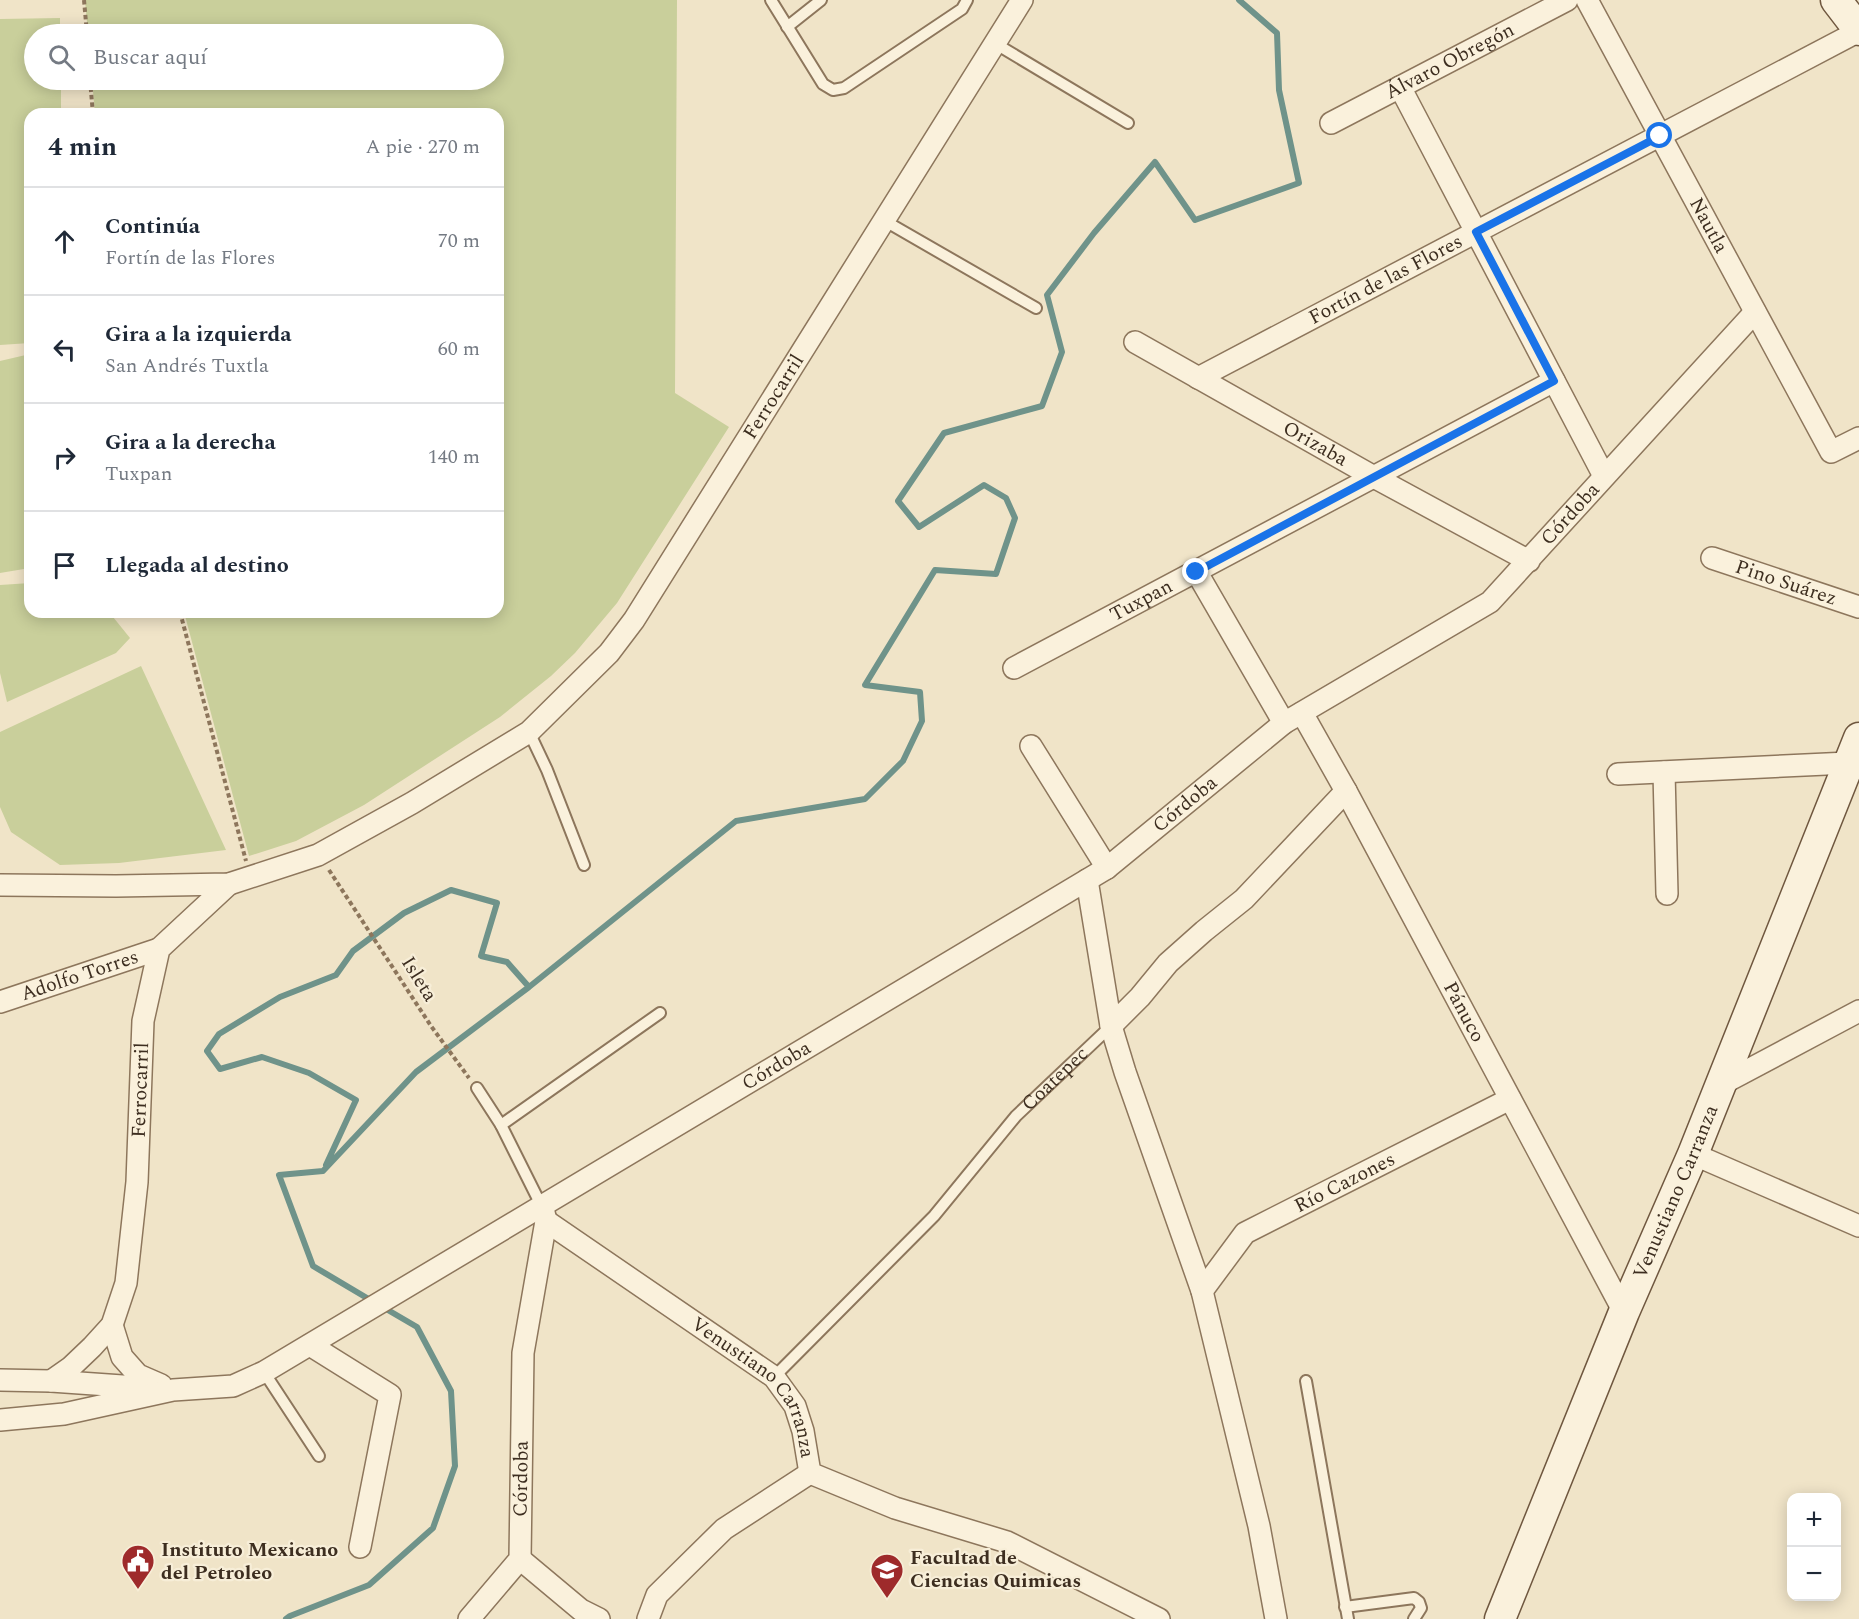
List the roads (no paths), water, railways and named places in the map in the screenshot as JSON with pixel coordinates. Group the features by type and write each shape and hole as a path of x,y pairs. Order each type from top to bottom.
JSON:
{"main road":[{"path":"1836,0 1859,31"},
{"name":"Venustiano Carranza","path":"1500,1619 1624,1312 1693,1154 1855,756"}],"street":[{"name":"Ferrocarril","path":"0,885 229,884 318,855 412,803 529,732 609,653 634,620 1022,0"},
{"name":"Álvaro Obregón","path":"1331,123 1567,0"},
{"name":"Nautla","path":"1587,0 1831,452 1859,438"},
{"name":"Fortín de las Flores","path":"1198,378 1859,31"},
{"path":"1400,87 1604,476"},
{"name":"Córdoba","path":"310,1345 435,1271 544,1214 1107,868 1293,718 1490,602 1755,312"},
{"name":"Orizaba","path":"1135,342 1374,477 1529,561"},
{"name":"Tuxpan","path":"1014,668 1554,381"},
{"name":"Pino Suárez","path":"1712,558 1859,607"},
{"name":"Pánuco","path":"1196,572 1293,718 1346,791 1624,1312"},
{"path":"1031,746 1107,868"},
{"name":"Venustiano Carranza","path":"1618,774 1855,756"},
{"path":"1664,772 1667,894"},
{"name":"Coatepec","path":"1111,1026 1140,997 1168,963 1204,930 1244,899 1346,791"},
{"path":"1087,880 1111,1026 1202,1291 1259,1526 1276,1619"},
{"name":"Ferrocarril","path":"51,1381 71,1367 112,1325 126,1283 137,1182 143,1021 159,949 229,884"},
{"name":"Adolfo Torres","path":"0,1002 159,949"},
{"path":"1720,1085 1859,1011"},
{"name":"Río Cazones","path":"1202,1291 1245,1233 1510,1099"},
{"path":"1693,1154 1859,1226"},
{"name":"Córdoba","path":"520,1559 523,1353 544,1214"},
{"name":"Venustiano Carranza","path":"544,1214 774,1377 795,1406 803,1431 810,1473 895,1508 1007,1542 1159,1619"},
{"path":"112,1325 122,1357 138,1375 173,1390"},
{"path":"0,1380 51,1381 173,1390 233,1386 264,1372 310,1345 390,1395 360,1547"},
{"path":"0,1420 64,1414 173,1390"},
{"path":"648,1619 657,1595 724,1529 810,1473"},
{"path":"469,1619 520,1559 581,1610 599,1619"}],"lane":[{"path":"771,0 823,84 833,90 844,88 962,9 967,0"},
{"path":"787,27 821,0"},
{"path":"996,44 1128,123"},
{"path":"885,221 1036,308"},
{"path":"529,732 547,770 584,865"},
{"path":"501,1125 660,1013"},
{"name":"Coatepec","path":"774,1377 934,1216 1016,1116 1111,1026"},
{"path":"477,1088 501,1125 544,1214"},
{"path":"264,1372 319,1456"},
{"path":"1306,1382 1348,1619"},
{"path":"1345,1607 1414,1598 1419,1602 1421,1608 1414,1619"}],"waterway":[{"path":"372,1301 313,1266 279,1175 323,1171 416,1072 529,987 736,821 865,799 903,761 922,721 920,692 865,685 935,570 996,574 1015,518 1006,498 984,485 919,527 898,501 944,433 1042,406 1062,352 1047,295 1094,233 1155,162 1195,220 1299,183 1279,90 1277,33 1239,0"},
{"path":"326,1165 356,1100 309,1073 262,1057 220,1069 207,1051 219,1034 280,997 336,975 353,951 404,913 451,890 497,903 481,956 507,962 529,987"},
{"path":"286,1619 369,1585 433,1528 455,1466 451,1391 417,1327 381,1306"}],"place":[{"name":"Instituto Mexicano del Petroleo","path":"138,1590"},
{"name":"Facultad de Ciencias Quimicas","path":"887,1599"}]}
